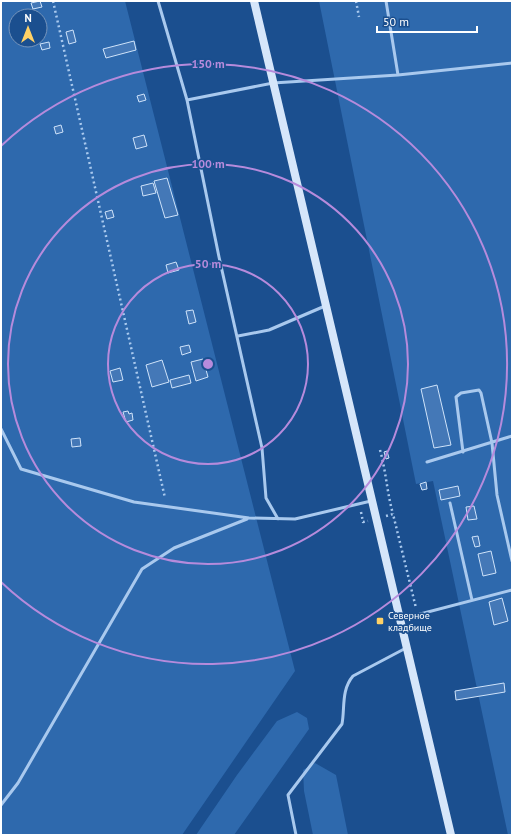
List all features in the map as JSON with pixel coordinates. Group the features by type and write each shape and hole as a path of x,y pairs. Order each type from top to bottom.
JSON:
{"main road":[{"path":"254,1 408,647 451,835"}],"lane":[{"path":"158,1 187,100 219,257 262,448 266,498 278,519"},
{"path":"386,1 398,75"},
{"path":"187,100 273,83 398,75 512,63"},
{"path":"238,336 269,330 326,306"},
{"path":"463,452 455,401 456,397 461,393 479,390 481,393 492,443 497,495 512,561"},
{"path":"1,429 21,469 134,502 249,518 278,519 310,516 373,501"},
{"path":"426,462 512,436"},
{"path":"450,503 472,600"},
{"path":"1,805 18,783 142,569 174,548 249,518"},
{"path":"401,618 512,590"},
{"path":"296,835 288,795 342,724 344,695 348,681 352,676 408,647"}],"path":[{"path":"53,1 167,507"},
{"path":"356,1 359,17"},
{"path":"380,450 384,464 386,488 393,514"}],"shaded area":[{"path":"1,1 125,1 295,671 182,835 1,835"},
{"path":"319,1 512,1 512,835 508,835 433,481 416,484"},
{"path":"297,712 307,718 309,729 234,835 196,835 237,775 277,721"},
{"path":"315,763 336,775 348,835 313,835 304,791 303,770"}],"building":[{"path":"40,1 42,7 33,8 31,3"},
{"path":"73,30 76,42 69,44 66,32"},
{"path":"134,41 136,50 106,58 103,49"},
{"path":"48,42 50,48 42,50 41,48 48,48"},
{"path":"144,94 146,100 139,102 137,96"},
{"path":"61,125 63,132 56,134 54,127"},
{"path":"144,135 147,146 136,149 133,138"},
{"path":"167,178 178,215 165,218 154,181"},
{"path":"153,183 156,193 143,196 141,186"},
{"path":"112,210 114,217 107,219 105,212"},
{"path":"176,262 179,270 168,273 166,265"},
{"path":"193,310 196,322 189,324 186,311"},
{"path":"189,345 191,352 182,355 180,347"},
{"path":"203,359 208,377 196,381 191,362"},
{"path":"162,360 169,382 152,387 146,365"},
{"path":"120,368 123,380 113,382 110,371"},
{"path":"189,375 191,383 172,388 170,380"},
{"path":"437,385 451,445 434,448 421,389"},
{"path":"128,411 129,414 132,413 133,420 126,422 123,412"},
{"path":"80,438 81,446 72,447 71,439"},
{"path":"387,451 389,458 386,459 384,452"},
{"path":"426,482 427,489 422,490 420,484"},
{"path":"458,486 460,496 441,500 439,490"},
{"path":"474,506 477,519 468,520 466,507"},
{"path":"478,536 480,546 475,547 472,537"},
{"path":"491,551 496,573 483,576 478,554"},
{"path":"502,598 508,621 494,625 489,602"},
{"path":"504,683 505,692 456,700 455,691"}],"place":[{"name":"Северное кладбище","path":"380,621"}]}
